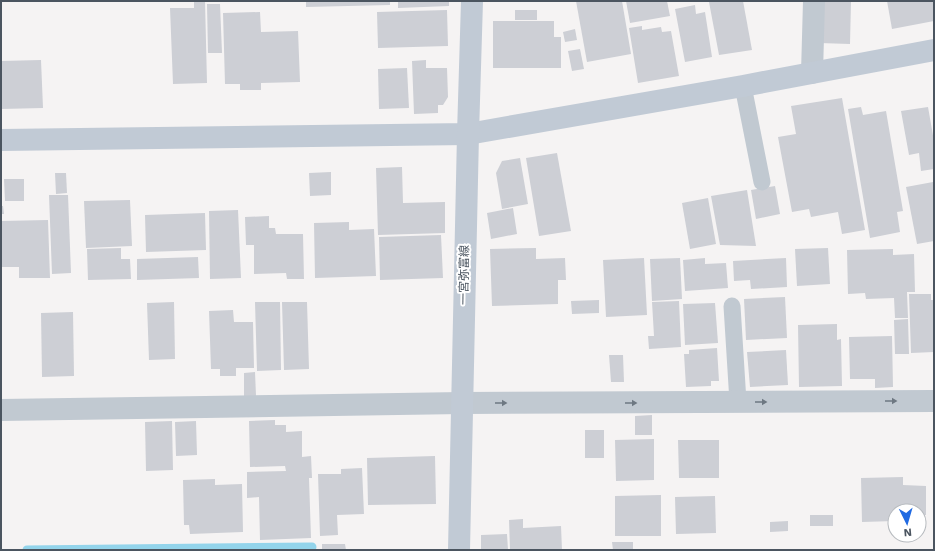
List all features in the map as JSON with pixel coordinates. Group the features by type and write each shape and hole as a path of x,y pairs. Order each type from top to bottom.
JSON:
{"street":[{"name":"一宮弥富線","path":"459,550 472,1"},
{"path":"812,73 814,1"},
{"path":"1,140 468,134 743,86 934,50"},
{"path":"1,410 462,403 934,401"}],"lane":[{"path":"743,86 762,182"},
{"path":"732,306 738,402"}],"building":[{"path":"194,1 205,1 207,83 173,84 170,8 194,8"},
{"path":"306,1 390,1 390,5 306,7"},
{"path":"398,1 449,1 449,6 398,8"},
{"path":"576,1 622,1 631,54 587,62"},
{"path":"626,1 667,1 670,16 630,23"},
{"path":"743,1 752,50 719,55 709,2"},
{"path":"820,1 851,1 850,44 819,43"},
{"path":"887,1 934,1 934,21 892,29"},
{"path":"207,4 220,4 222,53 208,53"},
{"path":"695,5 696,14 705,12 712,57 685,62 675,9"},
{"path":"447,10 448,46 378,48 377,12"},
{"path":"515,10 537,10 537,20 515,20"},
{"path":"260,12 261,32 298,31 300,82 261,83 261,90 240,90 240,84 225,84 223,13"},
{"path":"493,21 554,21 554,37 561,37 561,68 493,68"},
{"path":"642,26 642,30 661,27 662,32 671,31 679,76 638,83 629,28"},
{"path":"575,29 577,40 565,42 563,32"},
{"path":"580,49 584,69 572,71 568,51"},
{"path":"41,60 43,108 1,109 1,61"},
{"path":"426,60 426,68 447,68 448,97 443,105 438,105 438,113 414,114 412,61"},
{"path":"407,68 409,108 379,109 378,69"},
{"path":"842,98 865,230 842,234 838,212 811,217 809,209 792,212 778,137 796,134 791,106"},
{"path":"861,107 863,115 886,111 903,211 897,212 900,232 870,238 848,109"},
{"path":"928,107 934,141 934,169 921,171 919,153 909,155 901,111"},
{"path":"557,153 571,231 539,236 526,158"},
{"path":"520,158 528,204 502,209 496,173 502,161"},
{"path":"402,167 403,203 445,202 445,233 378,235 376,168"},
{"path":"331,172 331,195 310,196 309,173"},
{"path":"55,173 66,173 67,193 56,194"},
{"path":"4,179 24,179 24,201 5,201"},
{"path":"933,182 934,241 917,244 906,187"},
{"path":"775,186 780,214 756,219 751,190"},
{"path":"747,190 756,246 720,245 711,196"},
{"path":"49,195 68,195 71,273 52,274"},
{"path":"708,198 716,244 690,249 682,203"},
{"path":"130,200 132,246 86,248 84,201"},
{"path":"1,206 3,206 4,214 1,214"},
{"path":"513,208 517,234 491,239 487,213"},
{"path":"238,210 241,278 210,279 209,211"},
{"path":"205,213 206,250 146,252 145,215"},
{"path":"269,216 269,228 275,228 276,234 303,234 304,279 287,279 286,273 254,274 254,245 246,245 245,217"},
{"path":"48,220 50,278 19,278 19,267 1,267 1,221"},
{"path":"349,222 349,230 374,229 376,276 315,278 314,223"},
{"path":"441,235 443,278 380,280 379,237"},
{"path":"121,248 121,259 130,259 131,279 88,280 87,249"},
{"path":"536,248 536,259 565,258 566,280 558,280 558,304 492,306 490,249"},
{"path":"828,248 830,284 797,286 795,249"},
{"path":"893,249 893,255 914,254 915,292 907,292 908,318 895,318 894,298 866,299 865,293 848,294 847,250"},
{"path":"198,257 199,278 137,280 137,259"},
{"path":"644,258 647,315 606,317 603,260"},
{"path":"680,258 682,299 652,301 650,259"},
{"path":"705,258 705,264 726,263 728,288 685,291 683,260"},
{"path":"786,258 787,287 751,289 750,280 734,281 733,261"},
{"path":"909,294 931,294 931,300 934,300 934,352 911,353"},
{"path":"785,297 787,338 746,340 744,299"},
{"path":"599,300 599,313 572,314 571,301"},
{"path":"679,301 681,347 649,349 648,336 654,336 652,302"},
{"path":"174,302 175,359 149,360 147,303"},
{"path":"255,302 280,302 281,370 257,371"},
{"path":"282,302 307,302 309,369 284,370"},
{"path":"715,303 718,343 685,345 683,304"},
{"path":"233,310 234,322 253,322 254,368 236,368 236,376 220,376 220,369 211,369 209,311"},
{"path":"73,312 74,376 42,377 41,313"},
{"path":"908,319 909,354 895,354 894,320"},
{"path":"837,324 837,340 841,339 842,386 799,387 798,325"},
{"path":"892,336 893,387 875,388 875,379 850,379 849,337"},
{"path":"717,348 719,381 711,381 711,386 686,387 684,354 689,354 689,350"},
{"path":"786,350 788,385 750,387 747,352"},
{"path":"609,355 623,355 624,382 611,382"},
{"path":"255,372 256,396 244,396 244,373"},
{"path":"652,415 652,435 635,435 635,416"},
{"path":"275,420 275,425 286,425 286,432 302,431 302,457 311,456 312,478 309,478 311,538 260,540 259,497 247,498 247,472 286,471 285,466 250,467 249,421"},
{"path":"172,421 173,470 146,471 145,422"},
{"path":"196,421 197,455 176,456 175,422"},
{"path":"585,430 604,430 604,458 585,458"},
{"path":"654,439 654,480 616,481 615,440"},
{"path":"678,440 719,440 719,478 679,478"},
{"path":"435,456 436,504 368,505 367,458"},
{"path":"362,468 364,514 337,515 338,535 320,536 318,474 341,474 341,469"},
{"path":"903,477 903,485 926,486 926,503 887,503 887,521 862,522 861,478"},
{"path":"215,479 215,485 242,484 243,532 190,534 189,525 184,525 183,480"},
{"path":"661,495 661,536 615,536 615,496"},
{"path":"715,496 716,533 676,534 675,497"},
{"path":"810,515 833,515 833,526 810,526"},
{"path":"523,519 523,528 561,526 562,550 510,550 509,520"},
{"path":"788,521 788,531 770,532 770,522"},
{"path":"507,534 508,550 481,550 481,535"},
{"path":"612,542 633,542 633,550 613,550"},
{"path":"322,544 345,544 346,550 322,550"}],"waterway":[{"path":"27,550 312,547"}]}
